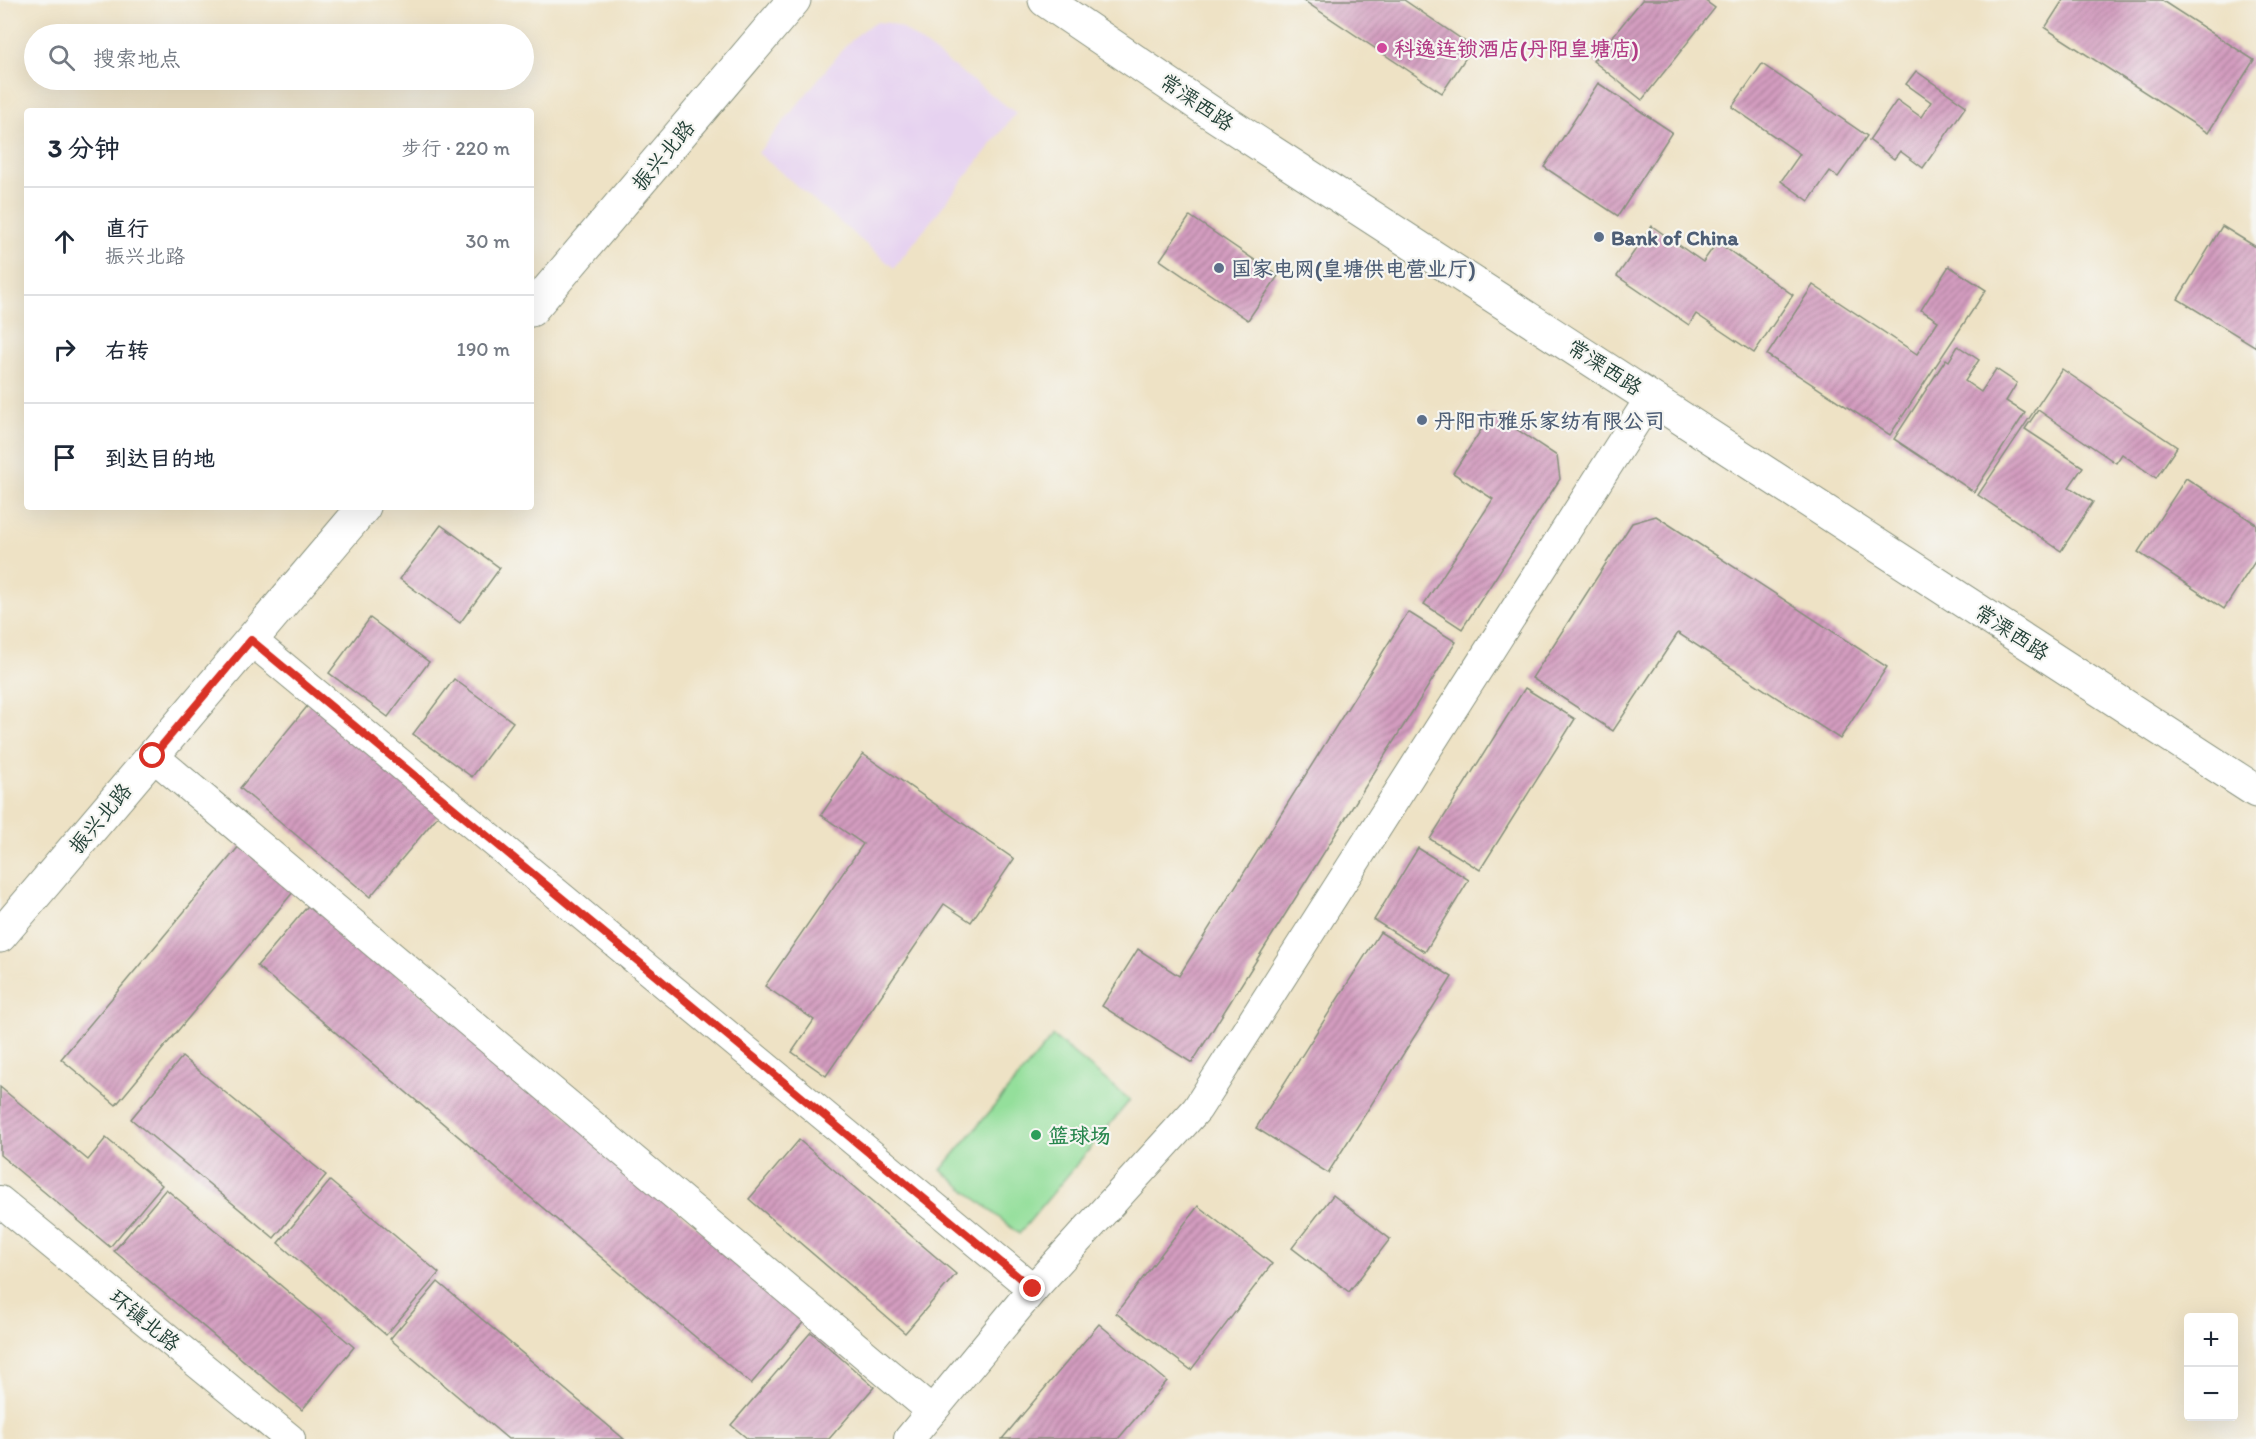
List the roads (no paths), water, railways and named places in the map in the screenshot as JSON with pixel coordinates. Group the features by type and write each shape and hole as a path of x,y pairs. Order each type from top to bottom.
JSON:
{"main road":[{"name":"振兴北路","path":"534,273 767,0"},
{"name":"振兴北路","path":"534,306 794,0"},
{"name":"常溧西路","path":"1045,0 1221,118 2256,791"},
{"name":"振兴北路","path":"0,902 333,510"},
{"name":"振兴北路","path":"0,936 361,510"}],"street":[{"path":"909,1439 1033,1289 1197,1109 1651,397"},
{"path":"251,640 1033,1289"},
{"path":"153,756 932,1411"},
{"name":"环镇北路","path":"0,1201 290,1439"}],"place":[{"name":"科逸连锁酒店(丹阳皇塘店)","path":"1382,48"},
{"name":"Bank of China","path":"1599,237"},
{"name":"国家电网(皇塘供电营业厅)","path":"1219,268"},
{"name":"丹阳市雅乐家纺有限公司","path":"1422,420"},
{"name":"篮球场","path":"1036,1135"}]}
